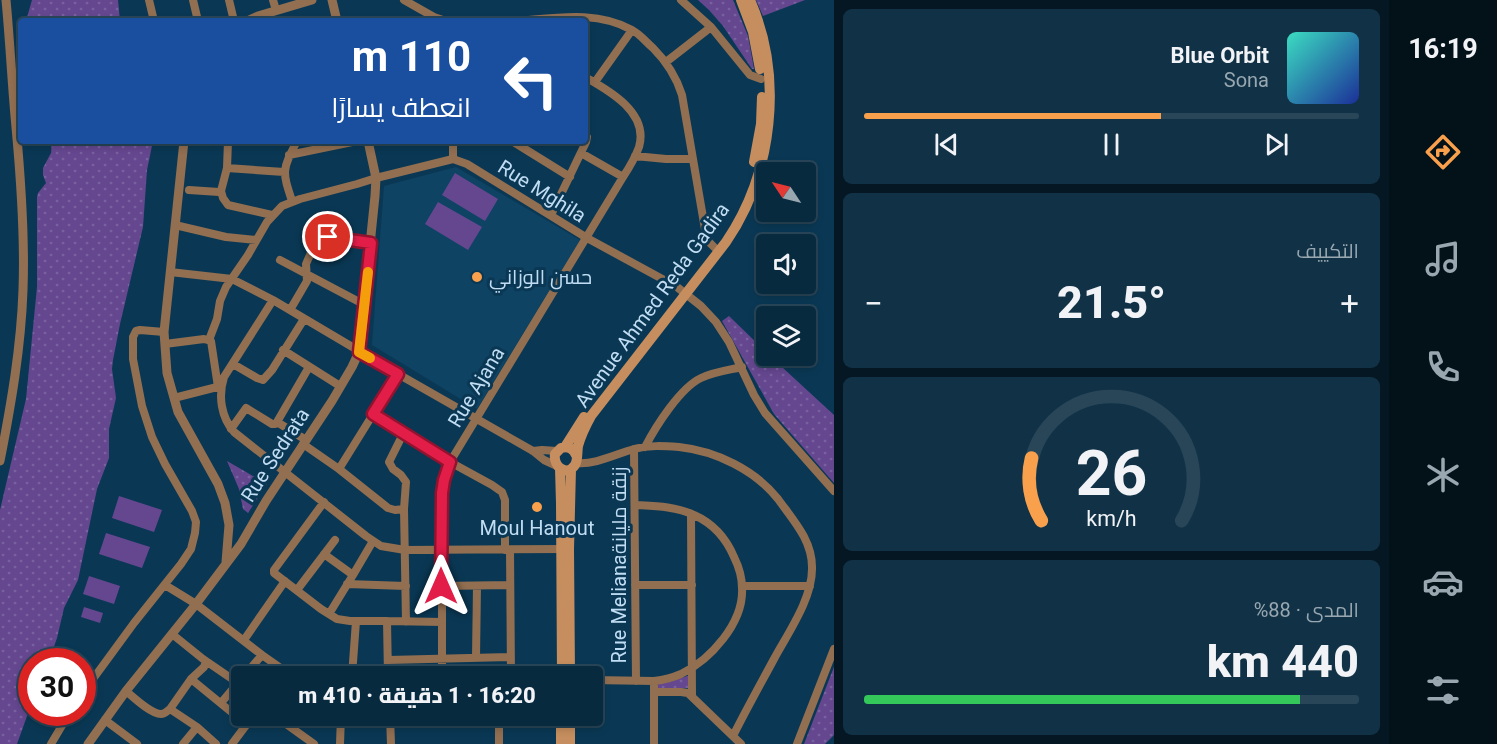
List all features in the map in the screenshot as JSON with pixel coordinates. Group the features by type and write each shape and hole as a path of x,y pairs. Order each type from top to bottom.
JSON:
{"main road":[{"name":"Avenue Ahmed Reda Gadira","path":"562,666 565,549 571,464 581,437 591,416 715,248 734,217 751,175 761,124 761,79 755,39 741,0"},
{"name":"Avenue Ahmed Reda Gadira","path":"561,449 600,394 726,242 741,219 755,184 764,150 769,113 764,41 750,0"},
{"path":"561,449 572,449 571,464 554,458 561,449"},
{"name":"Avenue Ahmed Reda Gadira","path":"565,549 570,666"},
{"path":"561,726 561,744"},
{"path":"570,726 570,744"}],"street":[{"path":"0,461 15,376 23,290 22,202 4,24 6,0"},
{"path":"149,0 153,18"},
{"path":"193,0 197,18"},
{"path":"229,0 233,18"},
{"path":"273,0 276,10"},
{"path":"255,18 312,0"},
{"path":"332,0 336,18"},
{"path":"404,0 437,18"},
{"path":"681,0 711,27 750,75 761,79"},
{"path":"554,18 578,16 614,22 632,30 666,62 678,82 682,95 706,235 715,248"},
{"path":"666,62 711,27"},
{"path":"632,30 588,81 620,99 637,122 640,136 635,156 692,159"},
{"path":"184,144 164,332 167,374 184,424 218,484 225,503 229,525 225,564"},
{"path":"228,144 227,168 221,191 223,198 228,205 272,215"},
{"path":"292,201 284,172 286,162 295,144"},
{"path":"289,155 342,144"},
{"name":"Rue Sedrata","path":"88,744 126,691 241,544 359,352 376,178 369,144"},
{"path":"209,340 223,294 272,215 282,206 292,201 453,159 453,144"},
{"path":"517,144 570,177"},
{"path":"551,215 584,144"},
{"path":"581,153 623,177"},
{"name":"Rue Ajana","path":"442,666 442,493 450,462 635,156"},
{"name":"Rue Mghila","path":"453,159 467,164 587,238 684,292 716,322 729,342 765,413 834,491"},
{"path":"227,168 284,172"},
{"path":"189,190 221,191"},
{"path":"175,225 226,237 256,240"},
{"path":"290,310 306,284 306,264 315,243 328,237 371,243"},
{"path":"280,260 365,305"},
{"path":"170,272 232,279 273,300 533,451 544,460 571,464 645,447 682,448 704,452 735,465 761,481 795,519 805,538 813,567 810,586 804,602 733,736"},
{"path":"220,386 273,300"},
{"path":"233,364 263,380 272,370 304,319"},
{"path":"96,675 182,564 191,549 196,522 152,436 142,406 133,359 133,338 136,331 164,332"},
{"path":"165,344 209,340 212,344 222,406 231,429 373,541 391,548 405,550 565,549"},
{"path":"283,350 340,386"},
{"path":"231,429 246,408 272,424 278,422 309,367"},
{"path":"645,447 660,421 693,383 710,375 742,367"},
{"path":"339,469 398,374"},
{"path":"174,398 220,386"},
{"path":"373,414 403,434 492,485 504,495 510,585 510,666"},
{"path":"278,422 388,508 404,509"},
{"path":"403,434 389,462 406,482 404,509 406,621"},
{"path":"533,451 561,449"},
{"name":"Rue Melianaزنقة مليانة","path":"634,449 636,681"},
{"path":"324,502 274,573 337,619 442,622"},
{"path":"603,680 654,681 672,678 692,668 714,650 735,620 740,606 742,586 736,560 726,542 714,528 692,513 672,508 635,505"},
{"path":"692,513 692,696"},
{"path":"297,590 335,540"},
{"path":"330,614 373,541"},
{"path":"324,554 352,575"},
{"path":"244,640 285,581"},
{"path":"347,584 406,586"},
{"path":"165,585 196,604 276,666"},
{"path":"441,586 510,585"},
{"path":"635,585 692,585"},
{"path":"476,657 477,586"},
{"path":"742,586 810,586"},
{"path":"353,666 356,621"},
{"path":"387,621 388,666"},
{"path":"172,634 207,661 231,674"},
{"path":"797,744 834,649"},
{"path":"253,666 262,655"},
{"path":"388,660 510,657"},
{"path":"126,691 142,705 156,713 166,713 207,661"},
{"path":"191,679 231,711"},
{"path":"654,681 654,744"},
{"path":"221,703 231,692"},
{"path":"654,692 681,692 692,696 741,744"},
{"path":"170,709 197,727 216,744"},
{"path":"105,720 138,744"},
{"path":"51,744 62,726"},
{"path":"232,744 245,726"},
{"path":"289,726 314,744"},
{"path":"340,744 341,726"},
{"path":"390,726 391,744"},
{"path":"499,726 499,744"},
{"path":"183,744 197,727"}],"shaded area":[{"path":"32,0 118,0 120,18 27,18"},
{"path":"698,0 733,0 748,36 754,69 723,26"},
{"path":"756,0 805,0 763,16"},
{"path":"52,144 152,144 147,170 143,227 113,360 116,398 109,429 109,458 97,489 78,580 64,608 54,648 18,648 18,726 23,726 17,744 0,744 0,510 26,399 37,287 37,197 46,183 43,168 51,153"},
{"path":"456,167 580,240 477,409 372,345 384,186"},
{"path":"455,173 498,199 485,221 442,195"},
{"path":"438,202 482,227 468,250 425,224"},
{"path":"729,316 756,342 756,366 781,366 834,415 834,483 774,414 722,321"},
{"path":"227,461 267,484 248,513 243,509 239,489"},
{"path":"119,496 162,510 154,532 112,518"},
{"path":"106,533 150,547 142,568 99,554"},
{"path":"89,576 120,586 114,604 83,594"},
{"path":"84,607 103,613 100,623 81,617"},
{"path":"834,667 834,735 825,744 804,744"},
{"path":"689,676 688,688 658,689 658,683 670,682"}],"slow traffic":[{"path":"368,272 359,352 370,358"}],"place":[{"name":"حسن الوزاني","path":"477,277"},
{"name":"Moul Hanout","path":"537,507"}],"route":[{"path":"328,237 371,243 359,352 398,374 373,414 450,462 442,493 441,586"}]}
